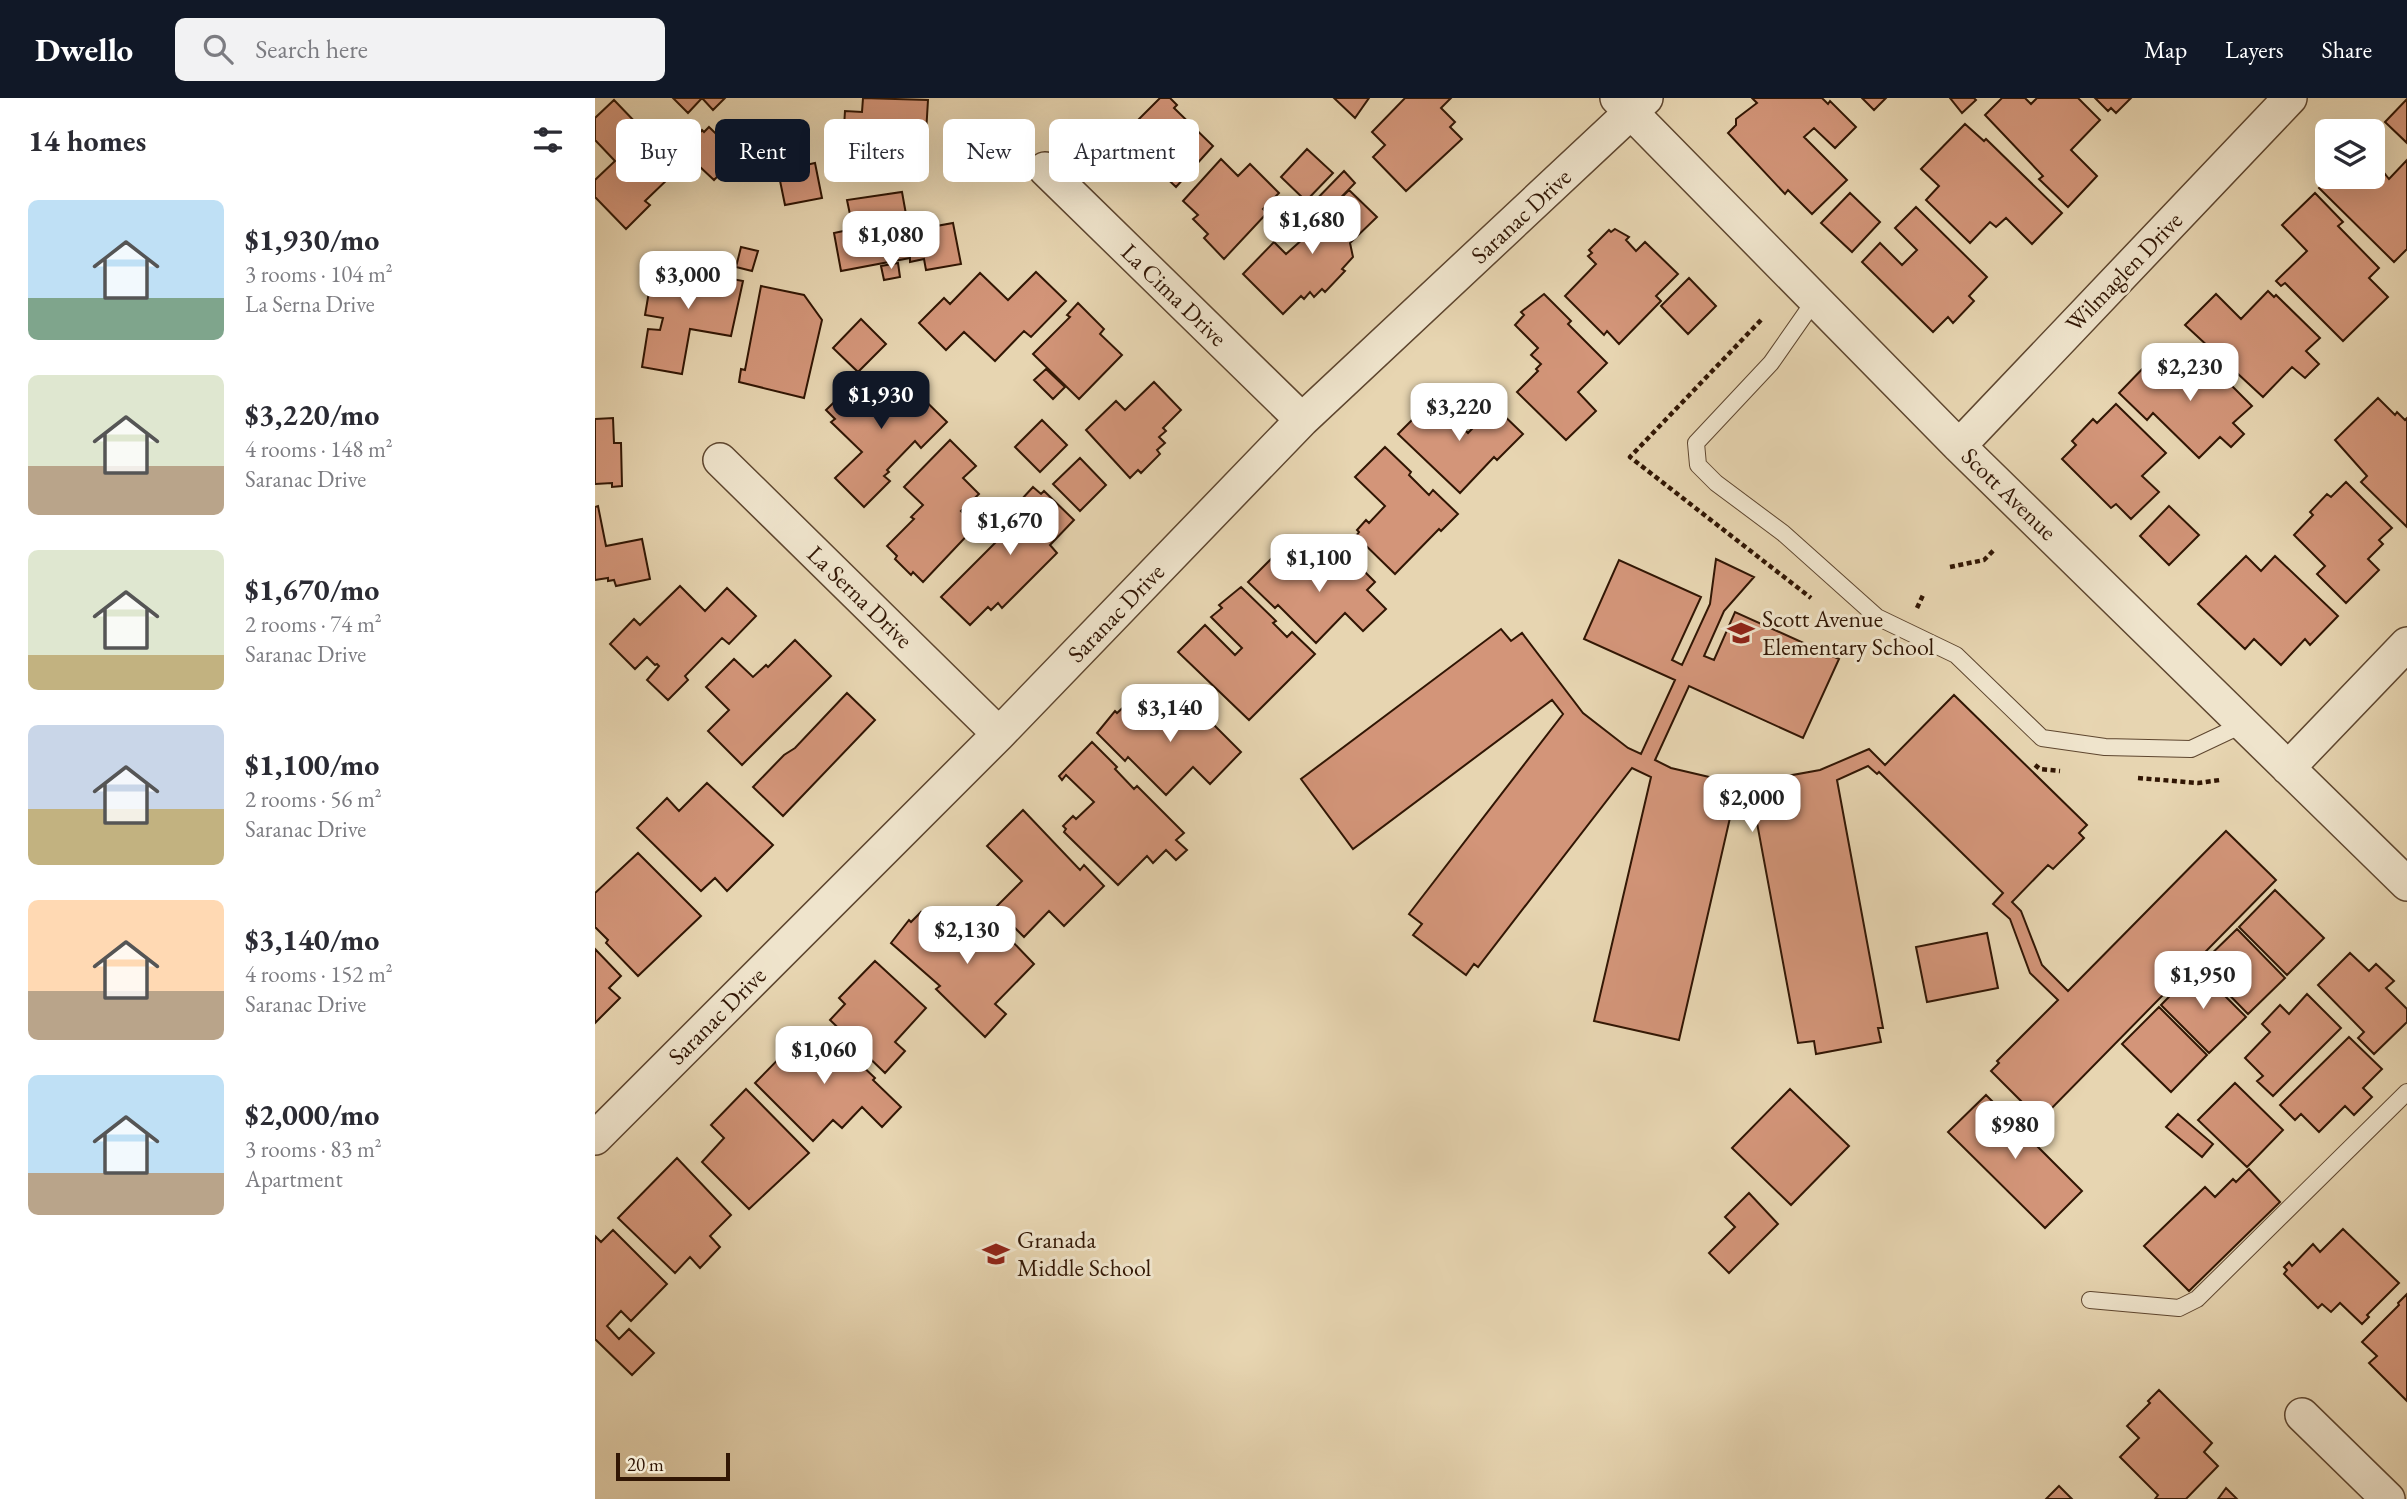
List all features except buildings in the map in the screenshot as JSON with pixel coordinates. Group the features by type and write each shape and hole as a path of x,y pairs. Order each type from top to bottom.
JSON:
{"street":[{"name":"Wilmaglen Drive","path":"1959,446 2290,98"},
{"name":"Scott Avenue","path":"1631,103 1815,300 1959,446 2407,884"},
{"name":"Saranac Drive","path":"595,1138 999,734 1302,420 1631,103"},
{"name":"La Cima Drive","path":"1045,169 1302,420"},
{"name":"La Serna Drive","path":"720,460 999,734"},
{"path":"2288,768 2407,644"},
{"path":"2302,1415 2388,1499"}],"lane":[{"path":"1815,300 1771,363 1696,443 1698,465 1716,483 1783,533 1877,617 1956,655 2042,738 2105,747 2191,749 2244,723"},
{"path":"2089,1300 2179,1308 2197,1299 2407,1092"}],"path":[{"path":"1950,567 1983,560 1994,550"},
{"path":"1915,612 1924,593"}],"place":[{"name":"Scott Avenue Elementary School","path":"1741,633"},
{"name":"Granada Middle School","path":"996,1254"}]}
